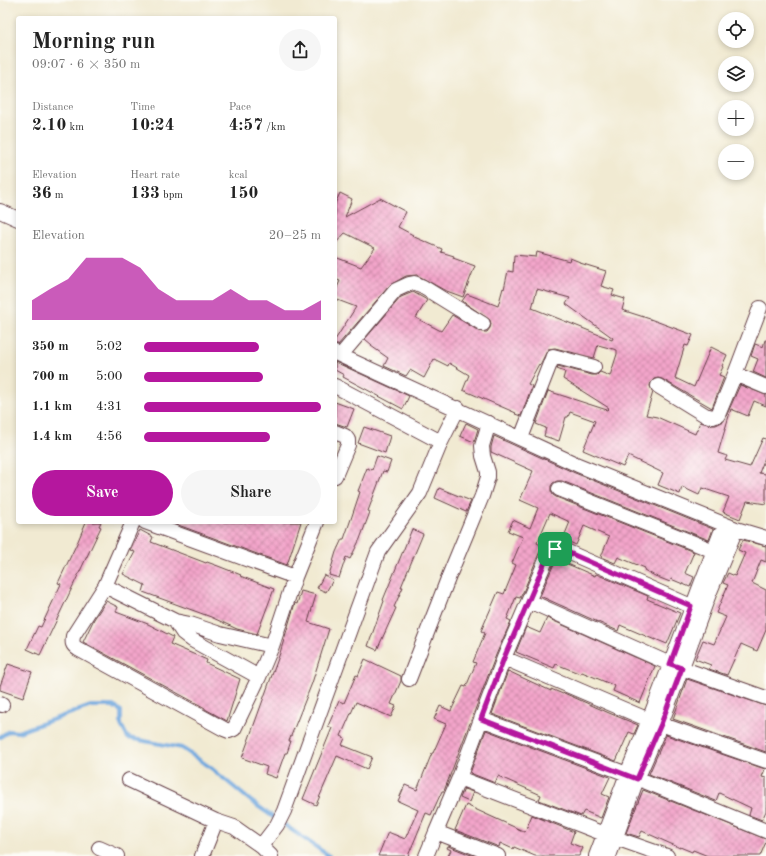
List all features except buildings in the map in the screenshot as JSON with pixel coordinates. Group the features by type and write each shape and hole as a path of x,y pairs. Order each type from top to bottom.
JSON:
{"street":[{"path":"0,212 16,218"},
{"path":"483,324 423,287 414,283 409,284 396,290 338,354 458,408 578,465 730,526 766,538"},
{"path":"658,386 705,415 713,417 718,415 760,308"},
{"path":"521,438 553,356 594,368"},
{"path":"735,374 766,387"},
{"path":"337,387 440,442"},
{"path":"129,780 216,821 234,827 266,853 284,811 378,552 420,493 440,442 458,408"},
{"path":"409,679 484,490 488,472 483,456 482,446 489,423"},
{"path":"337,433 345,436 348,440 348,445 337,471"},
{"path":"559,489 714,550"},
{"path":"132,524 105,586 73,636 72,643 78,649 230,731 234,729 272,646 315,524"},
{"path":"150,524 296,577"},
{"path":"676,666 691,606 714,550 730,526"},
{"path":"596,856 610,836 676,666 709,594 730,526"},
{"path":"426,856 459,778 504,658 552,549 558,548 691,606"},
{"path":"105,586 176,621 220,634 272,646"},
{"path":"529,601 676,666 766,698"},
{"path":"176,621 183,633 192,640 259,677"},
{"path":"504,658 655,722 766,761"},
{"path":"481,719 632,777 766,831"},
{"path":"459,778 610,836 667,856"},
{"path":"202,856 216,821"},
{"path":"436,832 498,856"},
{"path":"609,856 610,836"},
{"path":"100,848 117,856"}],"waterway":[{"path":"0,737 9,731 18,732 91,706 113,706 121,711 121,725 128,738 182,748 211,768 252,802 329,856"}],"route":[{"path":"558,548 691,606 670,664 682,668 661,724 637,779 481,719 504,658 549,553 552,549 555,549 558,548"}]}
